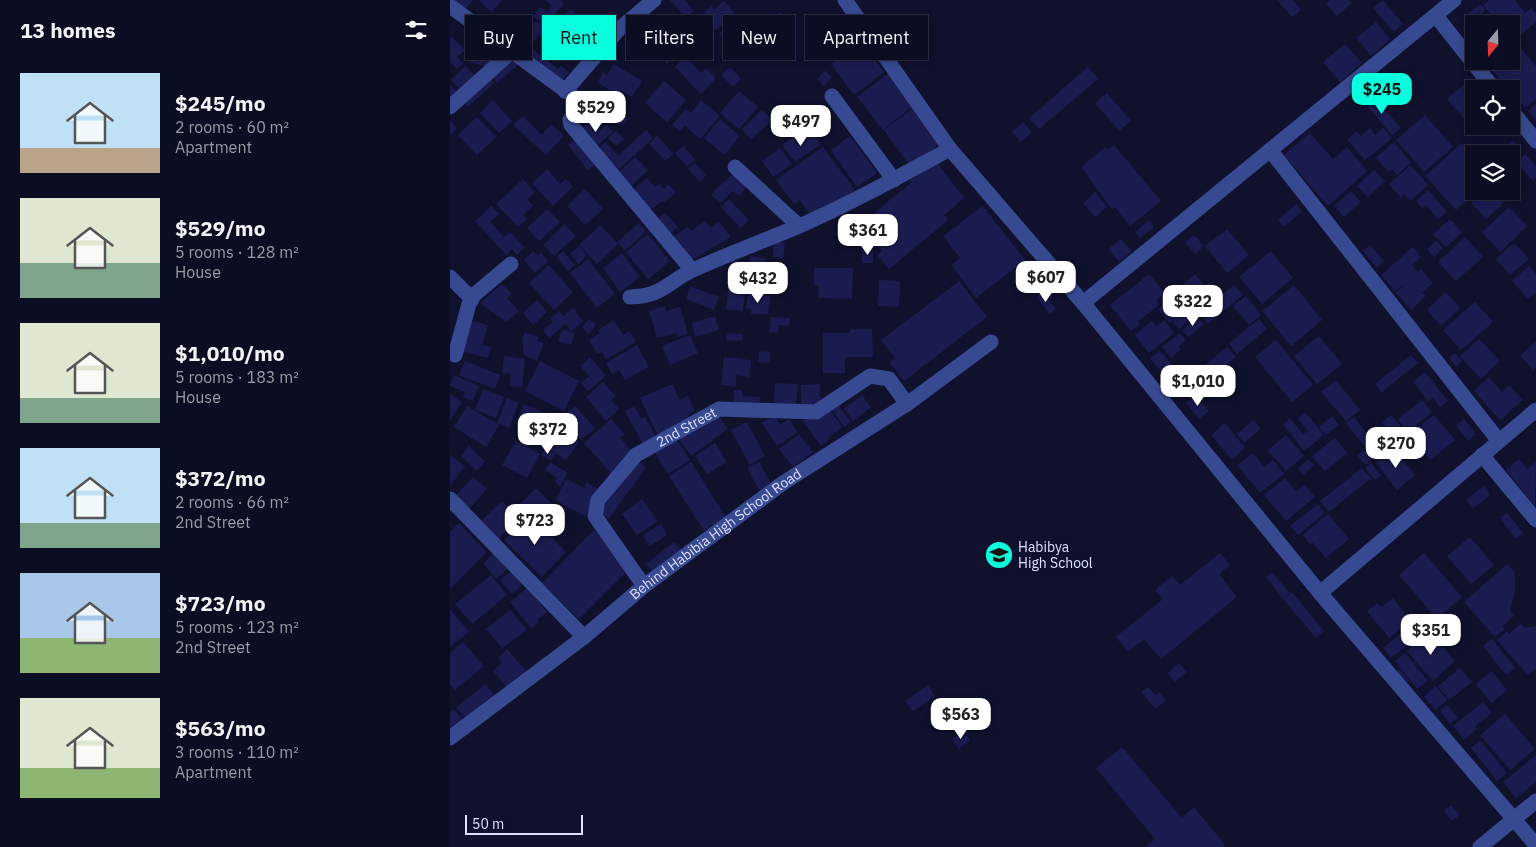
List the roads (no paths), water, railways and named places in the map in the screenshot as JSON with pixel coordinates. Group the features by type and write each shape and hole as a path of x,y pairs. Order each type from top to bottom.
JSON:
{"street":[{"path":"565,91 619,29 654,0"},
{"path":"845,0 950,149 1083,304 1320,593 1536,845"},
{"path":"1083,304 1454,0"},
{"path":"450,6 465,17"},
{"path":"1436,16 1487,80"},
{"path":"450,107 502,60"},
{"path":"522,60 582,104 570,120 571,125 692,270"},
{"path":"832,96 894,180"},
{"path":"1520,121 1536,140"},
{"path":"630,297 646,296 663,290 692,270 799,226 894,180 950,149"},
{"path":"1270,150 1498,440"},
{"path":"735,167 799,226"},
{"path":"455,355 472,299 511,264"},
{"path":"450,277 472,299"},
{"name":"Behind Habibia High School Road","path":"450,738 584,637 644,586 783,483 908,404 991,342"},
{"name":"2nd Street","path":"644,586 595,516 598,500 636,455 719,409 816,412 870,376 889,379 908,404"},
{"path":"1320,593 1498,440 1536,410"},
{"path":"1482,455 1536,520"},
{"path":"450,499 584,637"},
{"path":"1480,847 1536,801"}],"place":[{"name":"Habibya High School","path":"999,555"}]}
